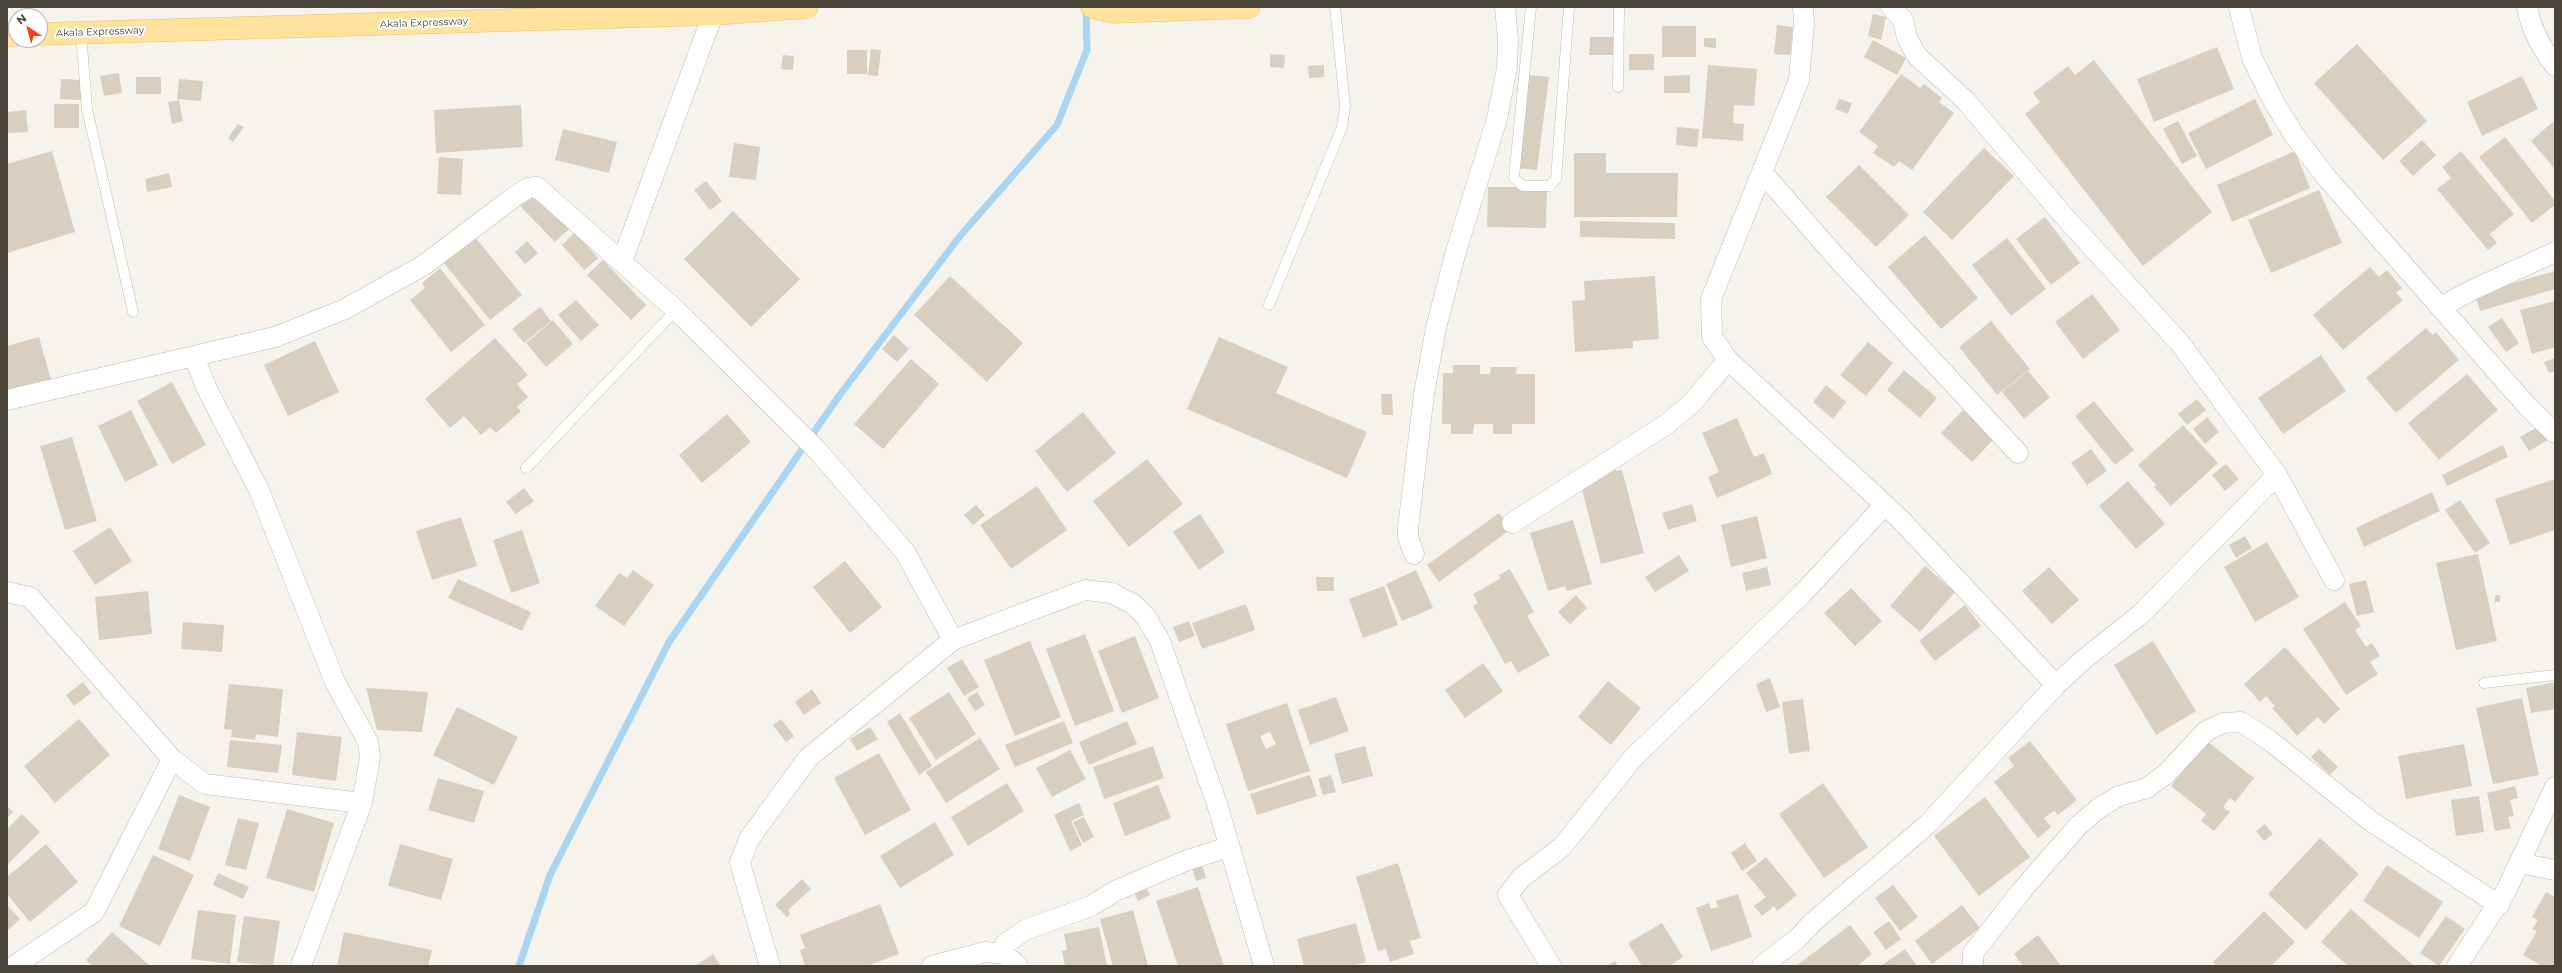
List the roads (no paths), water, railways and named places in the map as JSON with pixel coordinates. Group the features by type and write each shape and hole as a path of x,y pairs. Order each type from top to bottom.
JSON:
{"main road":[{"name":"Akala Expressway","path":"48,34 713,14 807,7"},
{"path":"1092,7 1114,12 1249,7"}],"street":[{"path":"1414,554 1408,537 1408,528 1424,394 1436,328 1456,251 1497,119 1507,68 1508,41 1505,7"},
{"path":"1803,7 1804,23 1799,80 1711,299 1712,337 1728,360 1916,534 2056,685"},
{"path":"1891,7 1903,20 1908,38 1917,56 1965,100 2063,215 2179,342 2277,475 2334,580"},
{"path":"2238,7 2252,58 2274,102 2294,135 2326,177 2528,406 2555,433"},
{"path":"2527,7 2529,20 2541,45 2555,66"},
{"path":"622,261 713,14"},
{"path":"1762,172 1836,257 2018,453"},
{"path":"7,400 275,337 345,309 424,265 528,188 538,187 676,310 785,416 817,450 905,552 953,640"},
{"path":"2441,307 2470,291 2555,252"},
{"path":"194,357 207,389 259,490 335,682 368,742 370,756 362,803 301,966"},
{"path":"1512,523 1667,424 1691,404 1728,360"},
{"path":"1762,966 1797,939 1813,922 1928,824 2056,685 2083,660 2141,614 2277,475"},
{"path":"1551,966 1508,895 1522,878 1562,847 1633,758 1802,594 1885,505"},
{"path":"770,966 740,863 749,839 808,758 953,640 1085,590 1112,593 1132,604 1146,617 1160,641 1218,807 1228,847 1264,966"},
{"path":"7,592 30,597 172,759 205,784 362,803"},
{"path":"1973,966 1973,953 2023,889 2078,826 2099,808 2119,796 2147,788 2167,773 2206,731 2223,723 2241,722 2269,740 2372,822 2499,905"},
{"path":"14,966 94,912 172,759"},
{"path":"2457,966 2499,905 2555,787"},
{"path":"1011,960 1005,944 1025,930 1090,906 1115,891 1185,861 1228,847"},
{"path":"2519,863 2555,870"},
{"path":"932,966 985,952 1011,960"}],"lane":[{"path":"1269,305 1342,127 1345,106 1335,7"},
{"path":"1531,7 1514,178 1523,186 1550,186 1556,179 1568,7"},
{"path":"1618,86 1619,7"},
{"path":"81,33 87,109 133,312"},
{"path":"526,468 676,310"},
{"path":"2484,683 2555,675"}],"waterway":[{"path":"519,966 550,875 669,642 839,396 960,236 1057,125 1087,50 1086,8"}]}
